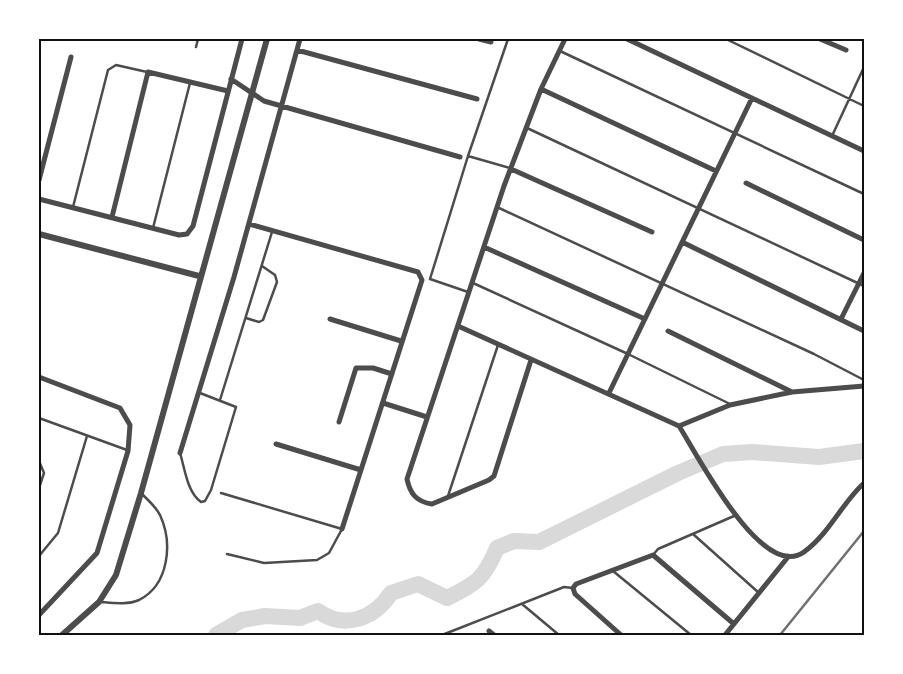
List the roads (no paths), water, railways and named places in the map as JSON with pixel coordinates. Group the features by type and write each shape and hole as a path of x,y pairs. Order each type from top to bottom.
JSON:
{"street":[{"path":"39,199 179,235 187,234 193,226 242,39"},
{"path":"62,635 99,602 116,575 141,493 267,39"},
{"path":"180,453 200,393 249,224 300,39"},
{"path":"480,39 491,42"},
{"path":"531,360 494,476 489,480 432,504 423,503 413,495 407,479 471,282 526,127 541,89 566,39"},
{"path":"627,39 864,152"},
{"path":"820,39 846,50"},
{"path":"297,50 477,99"},
{"path":"39,180 71,57"},
{"path":"112,217 148,72 228,91"},
{"path":"232,79 264,101 460,157"},
{"path":"541,89 716,171"},
{"path":"609,393 752,98"},
{"path":"511,169 652,232"},
{"path":"746,182 864,240"},
{"path":"249,224 418,272 422,280 342,529"},
{"path":"39,234 200,276"},
{"path":"682,242 864,331"},
{"path":"484,247 645,319"},
{"path":"841,319 862,284 864,273"},
{"path":"330,319 401,341"},
{"path":"458,326 679,426 734,516 774,553 788,557 805,552 833,522 864,483"},
{"path":"668,331 792,392"},
{"path":"338,422 356,368 373,368 392,374"},
{"path":"39,376 120,408 130,425 128,451 97,552 39,615"},
{"path":"679,426 730,405 792,392 864,386"},
{"path":"383,403 427,417"},
{"path":"276,444 361,470"},
{"path":"621,635 575,594 573,588 576,584 653,555 734,624"},
{"path":"725,635 788,557"},
{"path":"611,635 615,630"}],"lane":[{"path":"196,48 198,39"},
{"path":"468,292 430,279 468,156 508,39"},
{"path":"726,39 864,106"},
{"path":"560,51 864,194"},
{"path":"73,207 110,67 116,65 148,72"},
{"path":"832,136 864,67"},
{"path":"153,228 190,83"},
{"path":"526,127 862,284"},
{"path":"468,156 511,169"},
{"path":"498,207 814,354 864,380"},
{"path":"220,400 273,230"},
{"path":"246,318 259,322 263,320 277,282 275,276 262,266"},
{"path":"471,282 628,354 730,405"},
{"path":"447,498 498,343"},
{"path":"180,453 190,487 200,502 205,501 211,490 236,410 234,405 200,393"},
{"path":"39,418 128,451"},
{"path":"39,556 58,533 87,436"},
{"path":"39,461 44,469 39,488"},
{"path":"39,476 43,477"},
{"path":"99,602 119,603 138,600 161,581 166,563 163,525 159,513 141,493"},
{"path":"221,493 342,529 329,553 317,560 258,562 227,554"},
{"path":"653,555 658,549 734,516"},
{"path":"693,534 759,593"},
{"path":"612,570 691,635"},
{"path":"442,635 564,587 573,588"},
{"path":"522,604 559,635"}],"waterway":[{"path":"216,635 242,620 265,616 300,618 318,611 338,620 358,619 376,609 391,593 418,584 447,598 473,584 488,567 497,548 514,541 539,542 678,473 723,454 752,452 819,457 864,451"}],"railway":[{"path":"780,635 864,531"}]}
